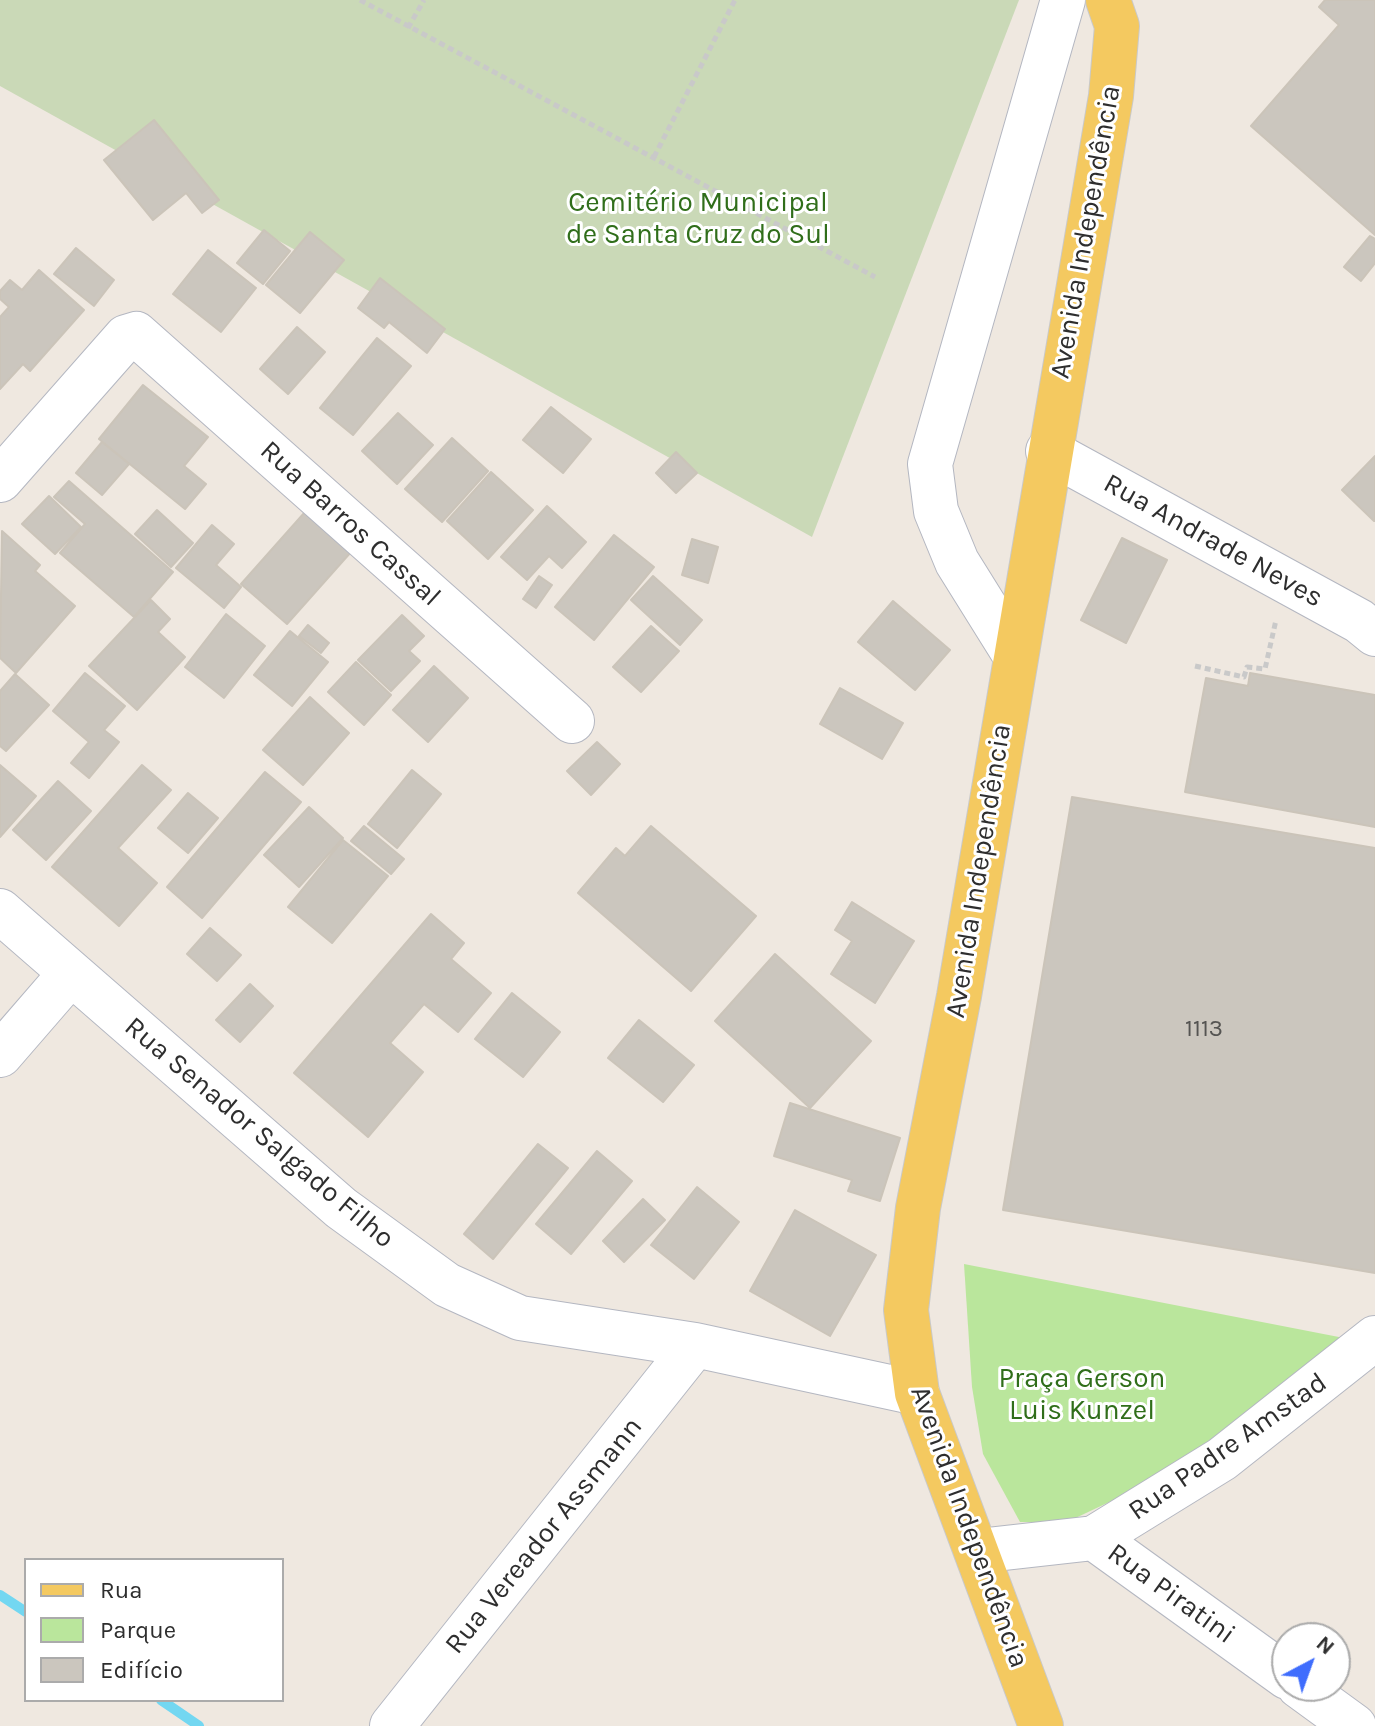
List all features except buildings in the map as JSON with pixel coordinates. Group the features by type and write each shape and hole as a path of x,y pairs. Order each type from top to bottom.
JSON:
{"main road":[{"name":"Avenida Independência","path":"1041,1726 917,1393 906,1310 918,1208 959,996 1048,451 1111,96 1117,26 1108,0"}],"street":[{"path":"1015,655 957,562 936,511 930,464 1063,0"},
{"name":"Rua Barros Cassal","path":"0,480 126,337 136,334 572,721"},
{"name":"Rua Andrade Neves","path":"1048,451 1286,580 1370,619"},
{"name":"Rua Senador Salgado Filho","path":"0,911 341,1208 447,1285 520,1318 695,1345 917,1393"},
{"path":"0,1055 71,973"},
{"name":"Rua Padre Amstad","path":"978,1551 1094,1538 1222,1459 1375,1338"},
{"name":"Rua Vereador Assmann","path":"392,1726 695,1345"},
{"name":"Rua Piratini","path":"1094,1538 1271,1665"},
{"path":"1321,1702 1354,1726"}],"path":[{"path":"360,0 875,277"},
{"path":"408,28 424,0"},
{"path":"654,157 735,0"},
{"path":"1195,666 1244,677 1247,667 1265,669 1286,580"}],"green space":[{"name":"Cemitério Municipal de Santa Cruz do Sul","path":"0,0 1019,0 812,537 0,86"},
{"name":"Praça Gerson Luis Kunzel","path":"964,1264 1344,1338 1226,1437 1122,1496 1067,1522 1020,1522 983,1454 972,1387"}],"waterway":[{"path":"0,1595 24,1611"},
{"path":"164,1702 199,1726"}]}
